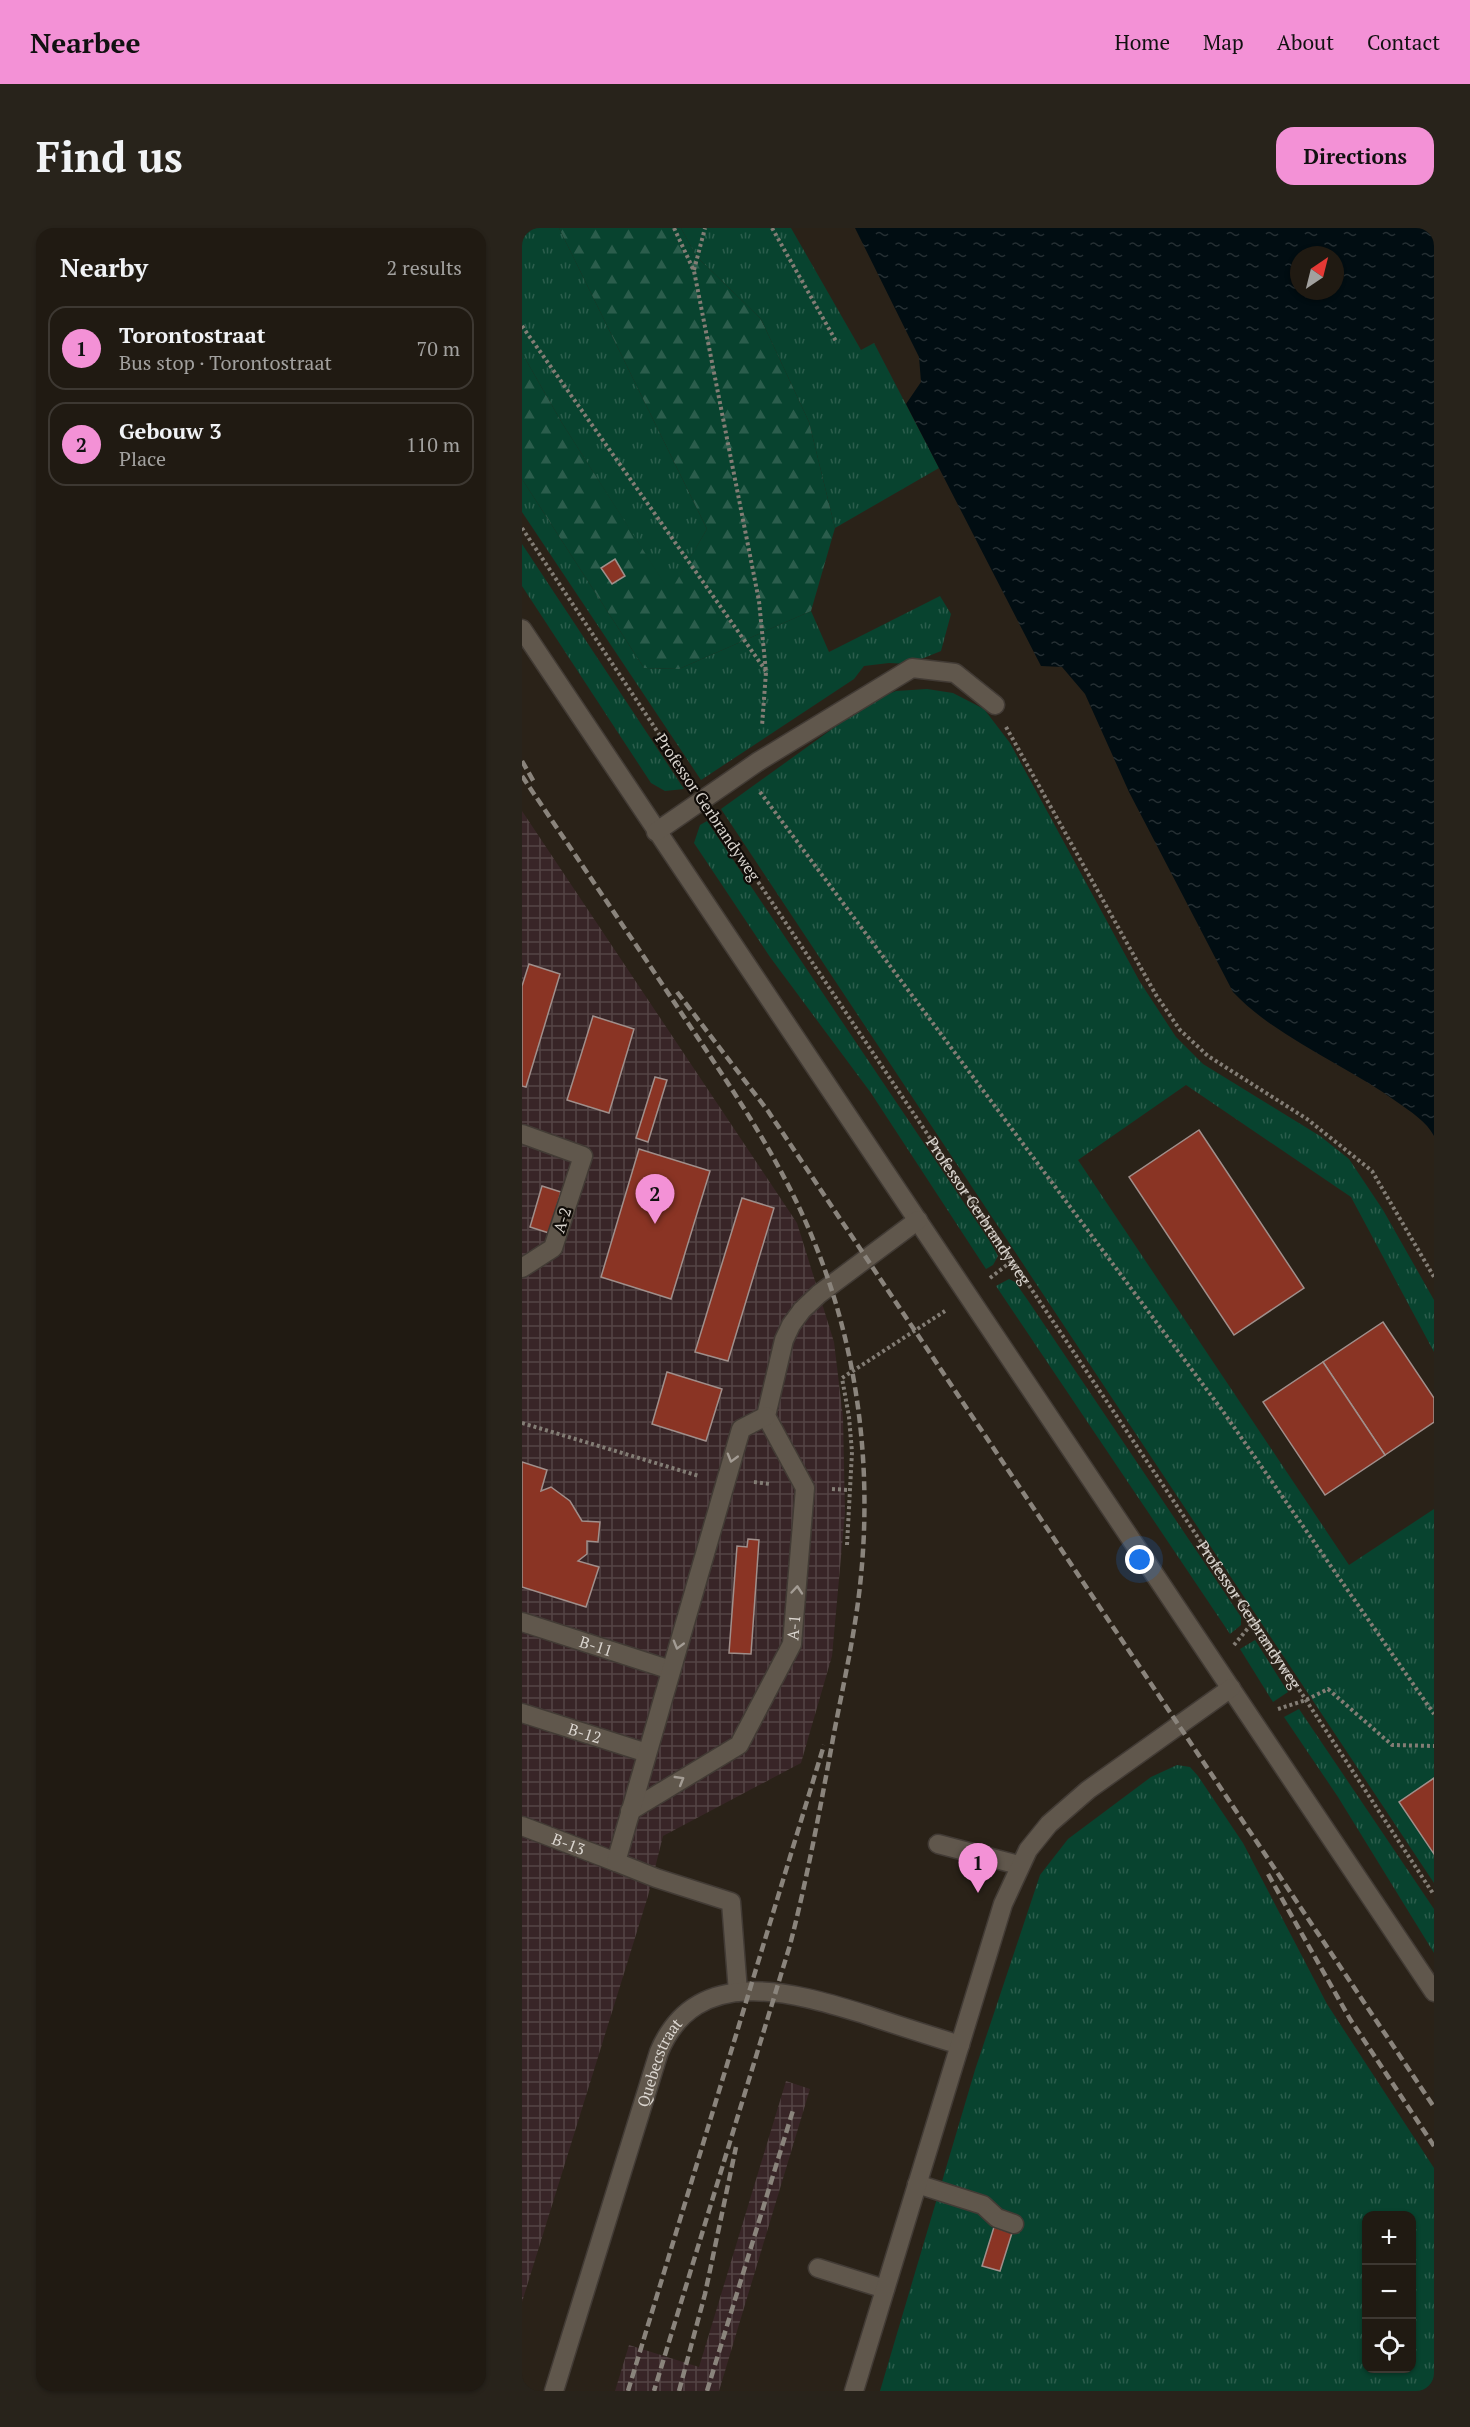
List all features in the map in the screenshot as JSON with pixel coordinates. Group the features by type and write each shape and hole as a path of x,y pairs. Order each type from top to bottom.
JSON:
{"street":[{"path":"522,629 1434,1992"},
{"path":"656,832 752,767 912,668 955,673 995,705"},
{"name":"A-2","path":"522,1134 583,1156 553,1248 522,1268"},
{"path":"805,1488 766,1416 784,1340 802,1310 819,1294 918,1220"},
{"path":"738,1992 731,1902 656,1878 616,1862 741,1429 766,1416"},
{"name":"A-1","path":"630,1811 739,1744 792,1644 805,1488"},
{"name":"B-11","path":"522,1622 671,1670"},
{"path":"854,2391 1003,1904 1019,1865 1038,1835 1068,1806 1231,1688"},
{"name":"B-12","path":"522,1713 647,1753"},
{"name":"B-13","path":"522,1826 616,1862"},
{"path":"938,1844 1019,1865"},
{"name":"Quebecstraat","path":"554,2391 654,2067 666,2036 688,2010 705,2000 738,1992 792,1994 960,2045"},
{"path":"917,2184 983,2205 997,2218 1014,2224"},
{"path":"818,2268 885,2289"}],"path":[{"path":"674,228 694,271 745,520 759,602 766,672 752,767 1222,1410 1434,1714"},
{"path":"694,271 705,228"},
{"path":"772,228 837,343"},
{"path":"522,326 766,672"},
{"name":"Professor Gerbrandyweg","path":"522,528 1434,1895"},
{"path":"995,705 1156,995 1180,1030 1208,1056 1307,1119 1372,1171 1434,1277"},
{"path":"847,1545 852,1452 842,1378 967,1296 1013,1261"},
{"path":"522,1423 693,1476 805,1488 849,1490"},
{"path":"1306,1701 1328,1689 1392,1745 1434,1746"}],"shaded area":[{"path":"522,811 797,1223 834,1342 843,1417 845,1513 832,1656 801,1763 663,1836 648,1896 522,2302"},
{"path":"786,2081 810,2089 719,2391 615,2391 629,2345 699,2367"}],"green space":[{"path":"522,228 559,228 707,529 670,593 562,423 522,353"},
{"path":"559,228 681,228 696,256 761,319 809,422 835,528 811,611 679,669 644,668 522,479 522,353 562,423 670,592 707,529"},
{"path":"681,228 791,228 861,350 874,343 939,468 835,528 809,422 761,319 696,256"},
{"path":"522,479 644,668 679,669 811,611 829,652 940,596 951,614 941,651 909,664 889,663 864,666 854,679 701,780 522,512"},
{"path":"522,544 684,789 665,791 651,783 522,586"},
{"path":"927,689 953,693 984,709 1010,743 1140,982 1176,1037 1203,1064 1320,1136 1349,1159 1383,1210 1434,1300 1434,1352 1351,1197 1186,1085 1078,1160 1349,1565 1434,1509 1434,1883 721,809 871,701 896,691"},
{"path":"707,821 989,1240 998,1256 993,1265 986,1269 871,1093 770,957 694,843 700,825"},
{"path":"1009,1279 1015,1282 1029,1302 1241,1617 1241,1625 1230,1634 996,1286"},
{"path":"1255,1640 1288,1692 1273,1702 1240,1649"},
{"path":"1299,1709 1434,1909 1434,1953 1338,1797 1284,1717"},
{"path":"1177,1765 1190,1767 1198,1776 1243,1843 1327,2004 1434,2168 1434,2391 880,2391 975,2070 1040,1875 1068,1839 1151,1777"}],"water":[{"path":"855,228 1434,228 1434,1136 1423,1121 1407,1109 1377,1088 1269,1023 1233,992 1129,792 1085,694 1062,667 1041,666 906,404 921,382 919,357"}],"building":[{"path":"615,559 625,576 612,584 601,568"},
{"path":"529,964 560,974 526,1087 522,1086 522,986"},
{"path":"593,1016 634,1029 609,1113 567,1100"},
{"path":"655,1077 667,1080 648,1142 636,1138"},
{"path":"1199,1130 1304,1288 1234,1335 1129,1177"},
{"path":"639,1149 710,1171 671,1299 601,1277"},
{"path":"542,1186 561,1192 549,1233 530,1227"},
{"path":"742,1198 774,1208 728,1361 695,1352"},
{"path":"1383,1322 1434,1398 1434,1422 1385,1455 1323,1362"},
{"path":"1323,1362 1385,1455 1325,1495 1263,1402"},
{"path":"667,1372 722,1389 706,1441 652,1424"},
{"path":"522,1462 547,1470 541,1491 551,1487 570,1501 582,1521 600,1522 598,1542 587,1541 587,1554 578,1561 599,1567 586,1607 522,1587"},
{"path":"748,1539 759,1540 751,1654 729,1653 737,1546 747,1547"},
{"path":"1434,1778 1434,1854 1399,1802"},
{"path":"994,2227 1012,2233 1000,2271 982,2266"}],"railway":[{"path":"522,761 534,782"},
{"path":"522,776 718,1068 770,1151 800,1209 828,1279 841,1320 858,1404 862,1447 864,1533 859,1596 803,1892 790,1945 654,2391"},
{"path":"677,992 768,1111 1434,2107"},
{"path":"628,2391 824,1745"},
{"path":"1268,1874 1350,2019 1434,2146"},
{"path":"707,2391 794,2107"},
{"path":"679,2391 705,2294 736,2147"}],"place":[{"name":"Gebouw 3","path":"655,1224"},
{"name":"Torontostraat","path":"978,1893"}]}
